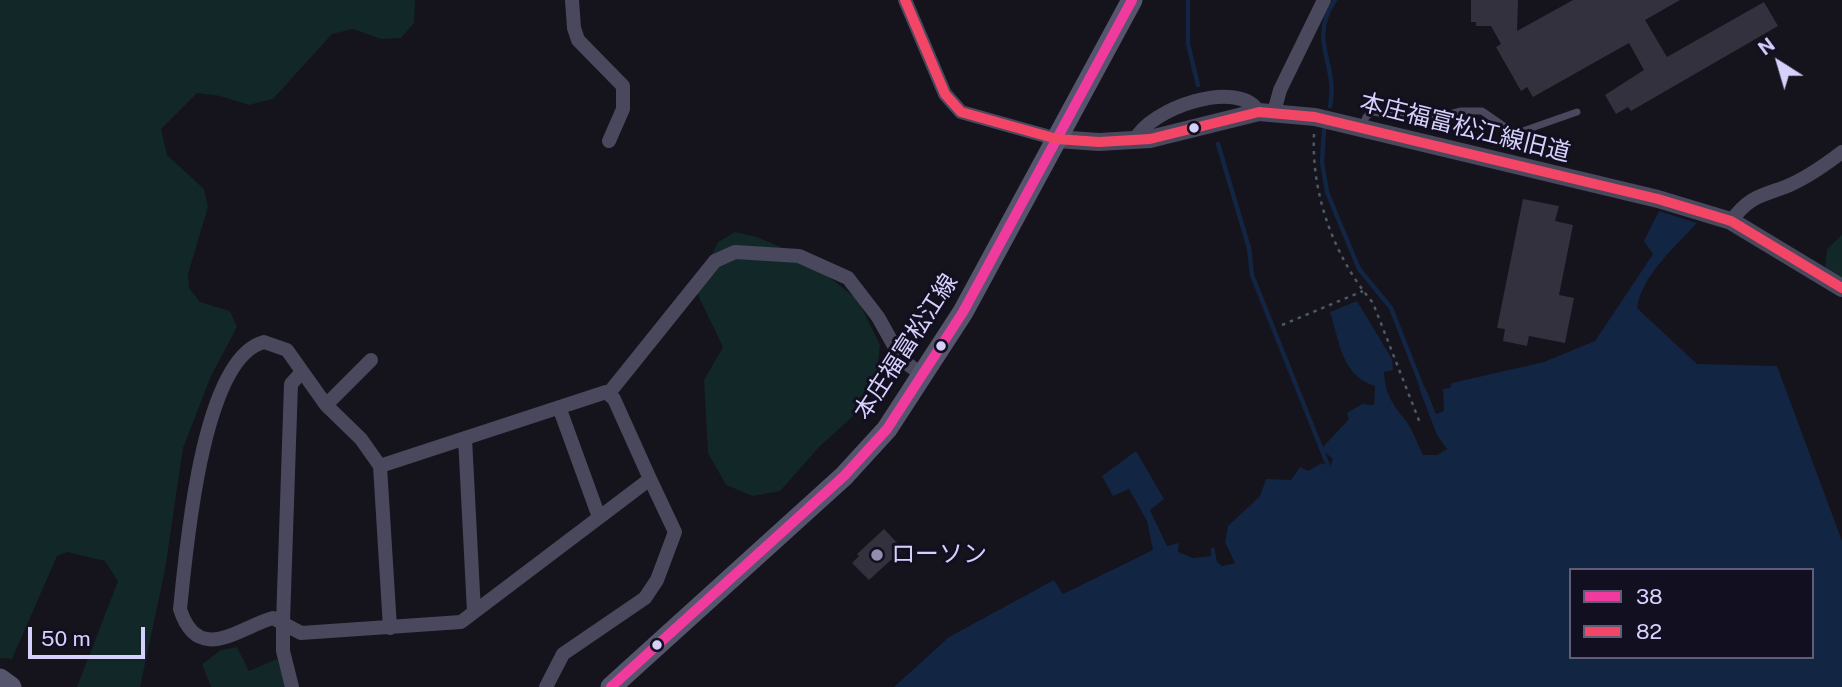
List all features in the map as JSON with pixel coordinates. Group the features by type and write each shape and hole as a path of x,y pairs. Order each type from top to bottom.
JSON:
{"main road":[{"name":"本庄福富松江線","path":"611,687 844,476 887,429 924,376 963,312 1132,0"},
{"path":"0,679 12,687"}],"street":[{"path":"572,0 574,28 578,40 623,86 623,109 609,141"},
{"path":"905,0 945,94 961,112 1056,139"},
{"path":"1135,140 1151,122 1199,100 1243,99 1267,112 1324,0"},
{"name":"本庄福富松江線旧道","path":"1056,139 1135,140 1267,112 1315,117 1658,199 1731,221 1842,288"},
{"path":"1731,221 1743,205 1785,187 1842,152"},
{"path":"380,466 609,393 715,261 735,252 799,256 848,278 878,317 902,360 924,376"},
{"path":"390,628 380,466 361,439 326,405 287,350 280,345 264,342 246,351 223,389 200,452 180,609 184,622 196,633 214,640 228,638 273,618 301,633 446,626 461,622 650,479"},
{"path":"326,405 371,360"},
{"path":"292,687 283,651 283,622 291,384 301,373"},
{"path":"546,687 563,654 645,598 657,580 675,532 609,393"},
{"path":"559,407 599,517"},
{"path":"465,438 474,612"}],"lane":[{"path":"1362,128 1372,112 1426,120 1461,111 1482,111 1508,129 1520,132 1577,111"}],"path":[{"path":"1315,117 1315,181 1322,208 1333,236 1363,291 1373,303 1389,338 1420,423"},
{"path":"1282,325 1363,291"}],"green space":[{"path":"0,0 415,0 414,23 401,38 381,39 353,29 332,34 273,99 249,105 220,96 197,93 161,129 167,155 204,189 208,207 188,274 189,288 200,302 230,311 237,327 211,376 183,448 165,570 140,687 77,687 118,581 105,561 67,552 57,556 12,659 0,658"},
{"path":"735,232 757,237 804,257 858,300 880,345 876,380 852,417 819,447 780,491 753,496 726,485 708,453 704,380 723,347 695,289 718,242"},
{"path":"1842,235 1842,278 1825,269 1827,249"},
{"path":"237,647 249,671 277,659 286,687 211,687 202,664 221,650"}],"water":[{"path":"1659,211 1697,223 1652,273 1645,284 1637,308 1697,364 1777,366 1842,541 1842,687 894,687 949,637 1054,580 1063,594 1153,550 1147,521 1129,489 1113,496 1102,476 1136,451 1164,499 1150,510 1167,546 1179,543 1178,552 1193,558 1211,556 1211,548 1214,547 1217,562 1222,566 1235,563 1225,542 1228,526 1260,496 1266,479 1291,480 1300,467 1308,471 1322,463 1330,467 1333,459 1321,449 1349,419 1347,413 1362,404 1374,405 1375,386 1364,381 1348,366 1330,312 1357,301 1392,359 1393,370 1384,372 1390,399 1411,429 1423,455 1437,455 1447,449 1437,435 1419,388 1425,387 1436,414 1444,411 1443,389 1450,388 1452,383 1544,362 1595,341 1653,254 1644,241"}],"building":[{"path":"1471,0 1518,0 1517,31 1573,0 1680,0 1645,20 1667,57 1764,2 1778,26 1631,111 1628,107 1616,114 1605,95 1644,70 1629,43 1533,97 1527,87 1521,91 1496,47 1501,44 1491,26 1476,26 1476,22 1471,22"},
{"path":"1523,199 1559,206 1555,221 1573,225 1559,295 1574,298 1565,343 1529,336 1527,346 1503,341 1505,329 1497,328"},
{"name":"ローソン","path":"884,529 903,549 869,580 852,563 859,556 857,554"}],"waterway":[{"path":"1188,0 1188,44 1198,85"},
{"path":"1330,106 1331,78 1323,41 1327,15 1335,0"},
{"path":"1324,130 1322,162 1327,192 1359,269 1391,308 1424,392"},
{"path":"1218,144 1249,248 1252,275 1331,473"}],"transit line":[{"name":"82","path":"905,0 945,94 961,112 1057,139 1099,142 1150,139 1259,112 1315,117 1658,199 1731,221 1842,288"},
{"name":"38","path":"611,687 844,476 887,429 963,312 1132,0"}],"place":[{"name":"ローソン","path":"877,555"}]}
